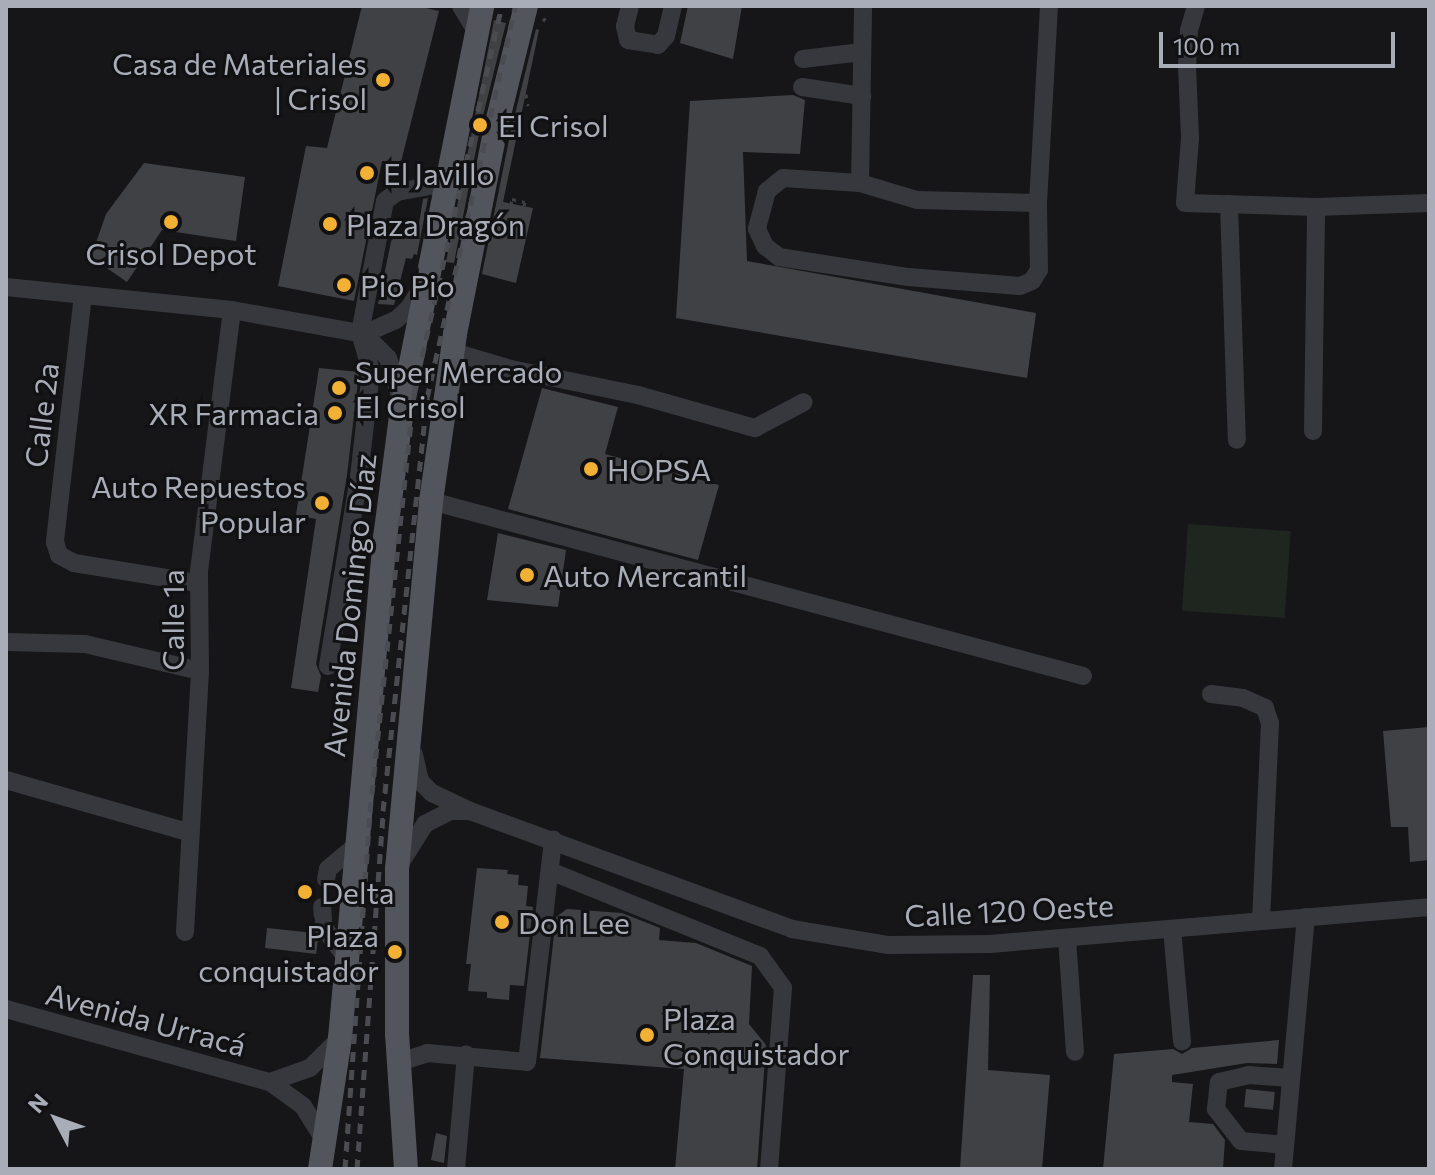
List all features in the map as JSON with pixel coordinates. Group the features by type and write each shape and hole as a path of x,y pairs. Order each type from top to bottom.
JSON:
{"main road":[{"name":"Avenida Domingo Díaz","path":"320,1169 340,1038 402,408 482,6"},
{"path":"406,1169 395,952 397,869 431,501 453,352 482,200 526,6"},
{"path":"390,1169 405,1109"},
{"path":"324,1140 327,1169"}],"street":[{"path":"461,6 476,31"},
{"path":"630,6 625,26 628,40 658,45 666,36 673,6"},
{"path":"860,183 863,6"},
{"path":"1038,203 917,200 860,183 783,178 767,191 759,210 757,229 765,246 779,257 908,277 1020,286 1032,281 1039,270 1038,203 1049,6"},
{"path":"1196,6 1189,30 1190,138 1185,203 1316,207 1429,203"},
{"path":"803,59 862,52"},
{"path":"802,87 862,96"},
{"path":"328,666 359,477 371,371 362,334 385,201 397,192 446,183"},
{"path":"1229,204 1237,440"},
{"path":"1313,431 1316,207"},
{"path":"6,287 232,310 362,334 396,320 409,308 426,277"},
{"name":"Calle 2a","path":"83,295 55,542 59,555 74,563 198,583"},
{"name":"Calle 1a","path":"185,932 200,671 198,583 232,310"},
{"path":"362,334 392,366 402,408"},
{"path":"453,352 511,369 638,395 755,428 804,402"},
{"path":"359,477 393,480"},
{"path":"431,501 1083,676"},
{"path":"6,642 85,644 200,671"},
{"path":"1211,694 1243,698 1265,708 1270,723 1261,921"},
{"name":"Calle 120 Oeste","path":"412,719 415,770 420,781 432,793 470,811 792,929 889,945 990,944 1429,907"},
{"path":"6,780 191,833"},
{"path":"397,869 425,824 451,811 470,811"},
{"path":"400,1062 427,1053 466,1054 527,1062 553,840"},
{"path":"326,879 328,869 358,844"},
{"path":"550,871 760,956 783,988 769,1169"},
{"path":"322,907 324,928 348,960"},
{"path":"1283,1169 1306,917"},
{"path":"1172,929 1182,1042"},
{"path":"1067,938 1075,1052"},
{"name":"Avenida Urracá","path":"6,1009 270,1082 303,1106 324,1140"},
{"name":"Avenida Urracá","path":"270,1082 310,1068 340,1038"},
{"path":"456,1169 466,1054"},
{"path":"1285,1145 1241,1141 1216,1109 1219,1082 1249,1075 1291,1078"}],"path":[{"path":"482,200 511,205 512,199 525,202 524,206"}],"shaded area":[{"path":"1188,524 1291,531 1285,618 1182,611"}],"building":[{"path":"362,6 417,6 439,11 400,166 382,161 354,301 278,286 306,146 327,148"},
{"path":"688,6 742,6 733,59 680,43"},
{"path":"494,20 506,23 481,124 454,263 446,262"},
{"path":"536,29 539,30 503,202 533,208 516,283 482,274 511,130"},
{"path":"793,95 805,100 800,154 743,152 747,261 1036,313 1027,378 676,318 690,101"},
{"name":"Crisol Depot","path":"144,163 245,177 236,241 162,230 127,282 91,257 106,214"},
{"path":"428,198 417,255 414,254 412,259 406,258 394,305 378,304 392,237 397,238 399,232 417,236 423,199"},
{"path":"319,368 359,372 347,475 316,664 321,676 318,692 291,688 316,519 296,515"},
{"name":"HOPSA","path":"542,388 618,407 605,454 719,485 698,560 508,509"},
{"name":"Auto Mercantil","path":"498,533 566,550 558,607 487,600"},
{"path":"1429,727 1429,860 1410,862 1408,827 1391,827 1383,731"},
{"name":"Don Lee","path":"477,868 508,870 507,874 519,875 518,885 528,886 526,906 533,907 524,986 510,985 509,1000 487,998 487,992 468,991 471,964 466,964"},
{"name":"Plaza Conquistador","path":"567,909 622,913 660,928 659,940 696,943 752,966 749,1024 766,1045 757,1169 675,1169 684,1069 540,1058 556,917"},
{"path":"267,928 314,933 318,940 316,954 265,948"},
{"path":"973,975 990,975 988,1070 1050,1075 1042,1169 960,1169"},
{"path":"1279,1040 1277,1064 1247,1063 1172,1075 1172,1082 1193,1084 1189,1122 1213,1124 1225,1140 1223,1169 1103,1169 1114,1054 1173,1049 1182,1054 1192,1048"},
{"path":"1246,1089 1275,1092 1273,1110 1244,1107"},
{"path":"436,1133 447,1136 444,1163 431,1160"}],"railway":[{"path":"345,1169 370,812 414,392 502,6"},
{"path":"357,1169 383,811 427,398 515,6"}],"place":[{"name":"Casa de Materiales | Crisol","path":"383,80"},
{"name":"El Crisol","path":"480,125"},
{"name":"El Javillo","path":"367,173"},
{"name":"Crisol Depot","path":"171,222"},
{"name":"Plaza Dragón","path":"330,224"},
{"name":"Pio Pio","path":"344,285"},
{"name":"Super Mercado El Crisol","path":"339,388"},
{"name":"XR Farmacia","path":"335,413"},
{"name":"HOPSA","path":"591,469"},
{"name":"Auto Repuestos Popular","path":"322,503"},
{"name":"Auto Mercantil","path":"527,575"},
{"name":"Delta","path":"305,892"},
{"name":"Don Lee","path":"502,922"},
{"name":"Plaza conquistador","path":"395,952"},
{"name":"Plaza Conquistador","path":"647,1035"}]}
